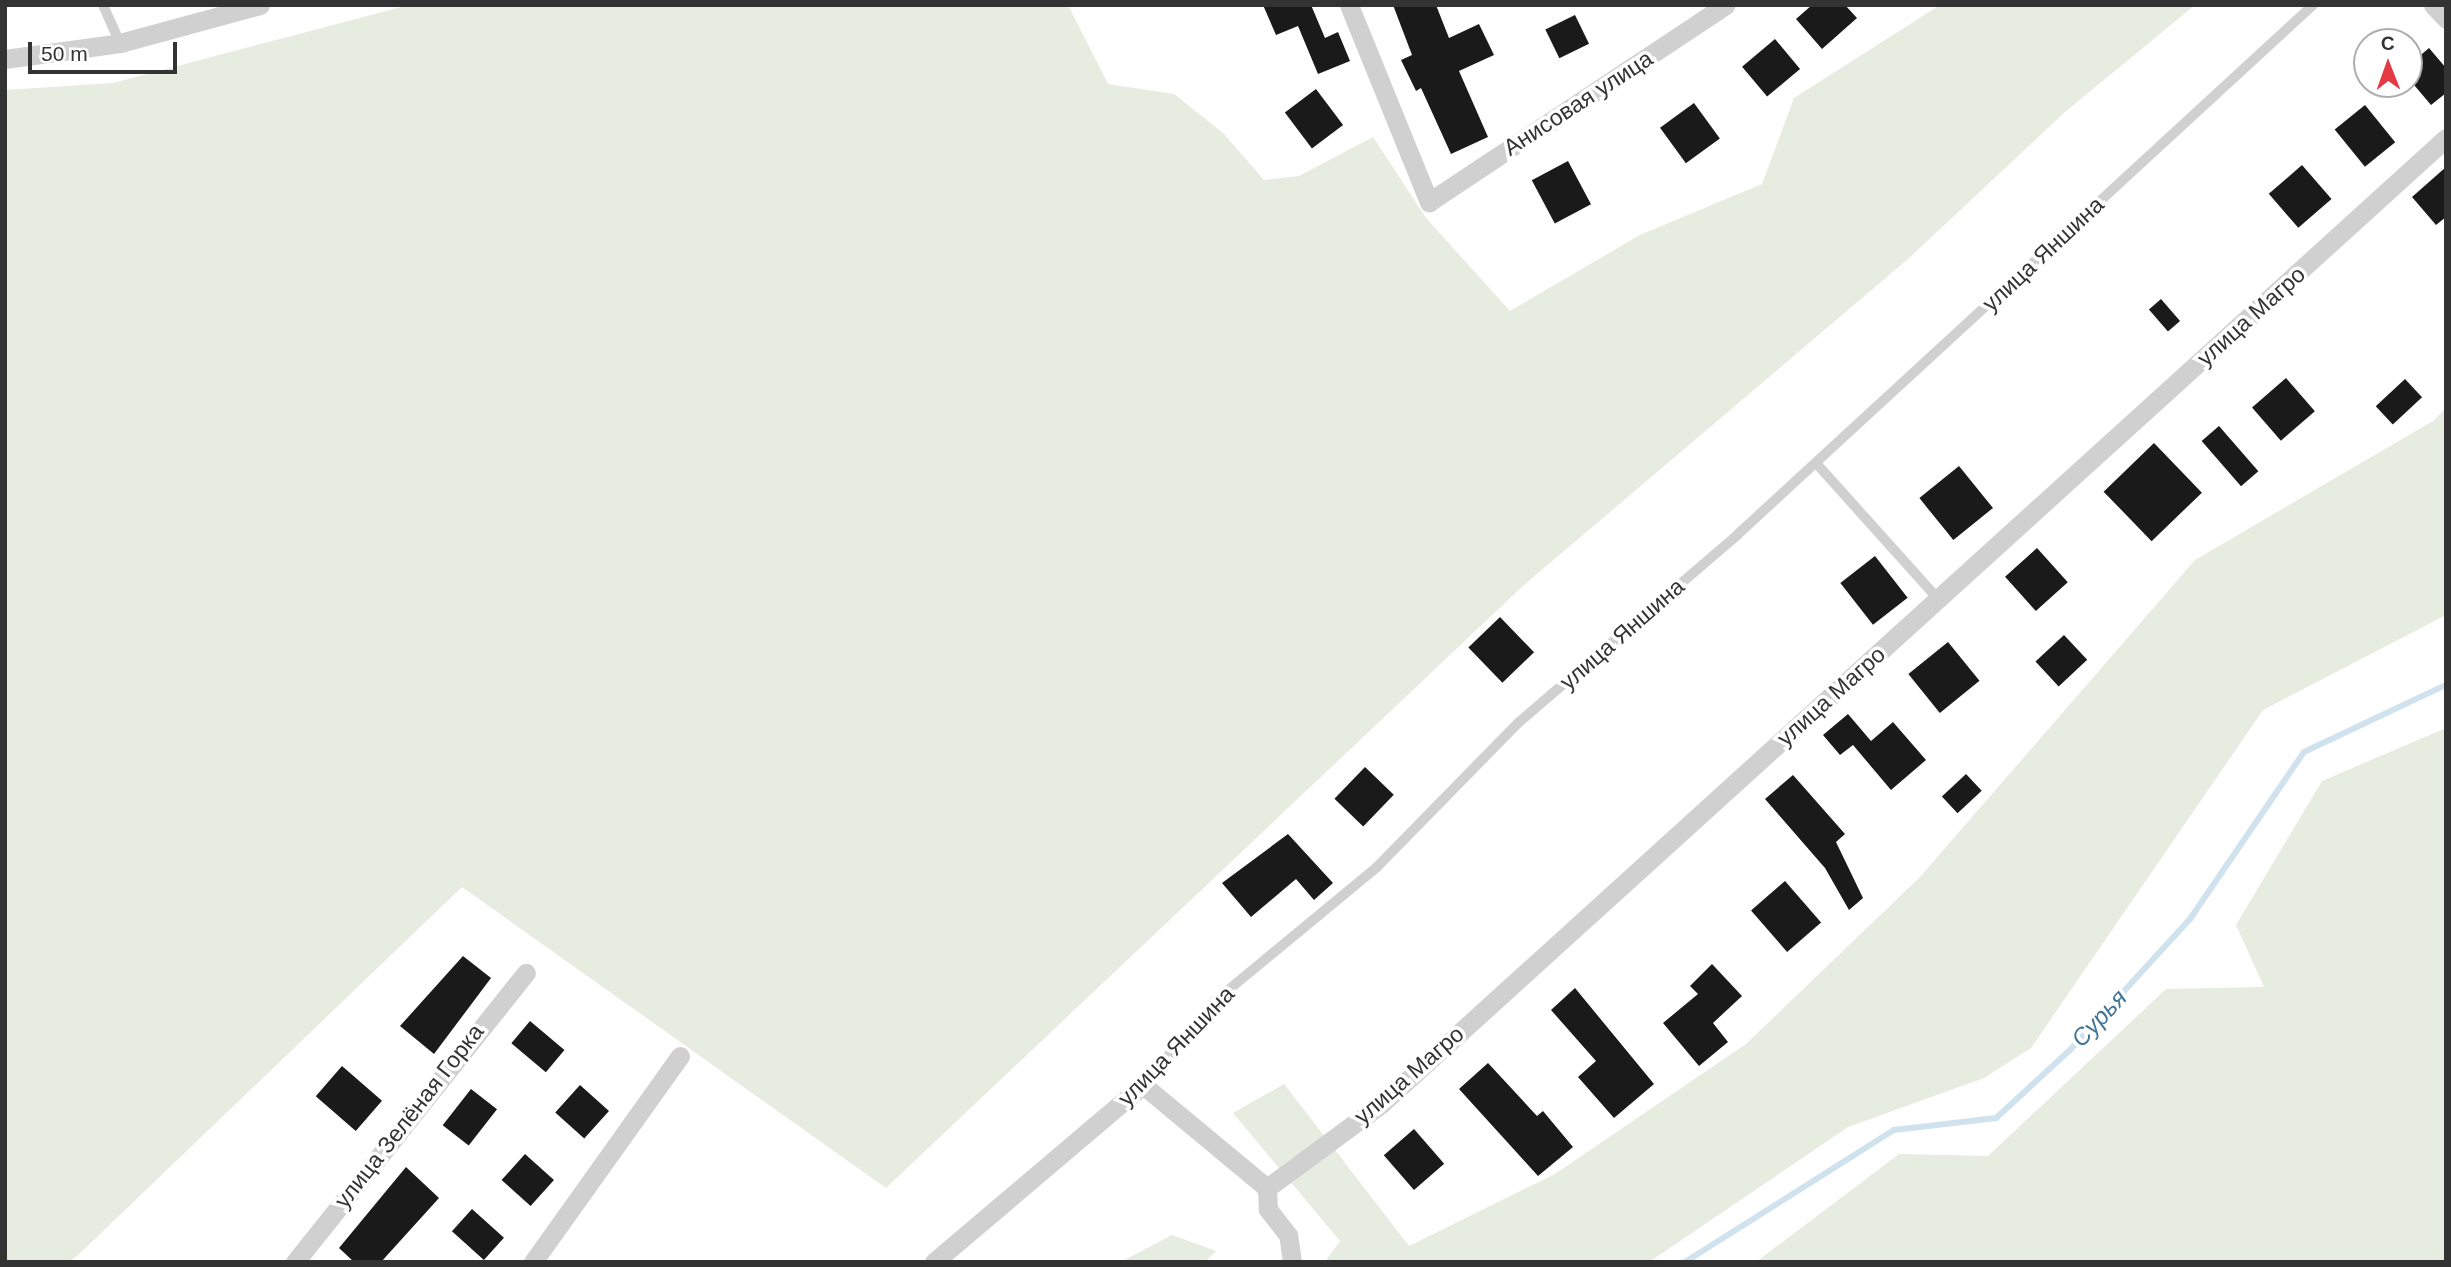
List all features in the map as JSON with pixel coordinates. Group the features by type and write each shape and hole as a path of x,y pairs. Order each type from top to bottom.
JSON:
{"street":[{"path":"5,59 120,43 260,5"},
{"name":"Анисовая улица","path":"1349,5 1429,202 1727,5"},
{"path":"2433,5 2446,19"},
{"name":"улица Магро","path":"1267,1188 1381,1104 2446,138"},
{"name":"улица Зелёная Горка","path":"295,1262 526,973"},
{"path":"533,1262 680,1056"},
{"path":"1143,1085 1267,1188 1268,1209 1287,1236 1292,1262"},
{"name":"улица Яншина","path":"934,1262 1143,1085"}],"lane":[{"path":"103,5 120,43"},
{"name":"улица Яншина","path":"1143,1085 1215,1001 1376,868 1518,723 1816,463 2313,5"},
{"path":"1816,463 1938,599"}],"shaded area":[{"path":"409,5 1068,5 1108,84 1174,94 1223,133 1264,180 1299,176 1373,137 1426,218 1510,311 1640,235 1762,184 1794,98 1940,5 2195,5 2065,112 1908,259 1524,585 886,1188 462,887 76,1257 68,1262 5,1262 5,90 113,83"},
{"path":"2446,408 2446,615 2263,710 2031,1048 1984,1078 1848,1127 1649,1262 1325,1262 1340,1241 1233,1113 1284,1084 1409,1246 1555,1174 1746,1044 1920,877 2195,560 2433,421"},
{"path":"2446,728 2446,1262 1756,1262 1899,1154 1988,1156 2166,989 2264,987 2236,925 2322,781"},
{"path":"1172,1235 1216,1251 1205,1262 1121,1262"}],"building":[{"path":"1263,5 1311,5 1325,38 1338,32 1350,61 1318,74 1298,26 1276,35"},
{"path":"1393,5 1436,5 1449,38 1479,24 1494,55 1459,71 1488,137 1451,154 1421,88 1416,91 1401,60 1412,55"},
{"path":"1812,5 1845,5 1857,18 1822,49 1796,19"},
{"path":"1575,15 1589,44 1559,58 1545,29"},
{"path":"1775,39 1800,69 1767,97 1742,67"},
{"path":"2429,48 2446,68 2446,93 2431,105 2423,96 2423,53"},
{"path":"1316,89 1343,125 1312,148 1285,112"},
{"path":"1694,103 1720,139 1686,163 1660,128"},
{"path":"2365,105 2395,142 2365,167 2335,130"},
{"path":"1568,161 1591,204 1555,224 1532,180"},
{"path":"2302,165 2332,199 2298,228 2269,194"},
{"path":"2446,167 2446,217 2436,225 2412,197"},
{"path":"2161,299 2180,321 2168,331 2149,309"},
{"path":"2286,378 2315,411 2281,441 2252,408"},
{"path":"2405,379 2422,397 2393,425 2376,406"},
{"path":"2219,426 2258,471 2241,486 2202,441"},
{"path":"2154,443 2202,493 2152,541 2104,492"},
{"path":"1959,466 1993,508 1953,540 1919,498"},
{"path":"2037,548 2068,582 2036,611 2005,577"},
{"path":"1875,556 1908,598 1873,625 1840,583"},
{"path":"1500,617 1534,652 1502,683 1468,648"},
{"path":"2064,635 2087,660 2059,686 2035,662"},
{"path":"1948,642 1979,681 1940,713 1908,674"},
{"path":"1848,714 1871,741 1893,722 1926,760 1891,790 1853,745 1840,755 1823,735"},
{"path":"1365,767 1394,795 1363,826 1334,799"},
{"path":"1966,774 1982,791 1958,813 1942,797"},
{"path":"1793,775 1845,834 1836,842 1863,898 1849,910 1825,868 1765,799"},
{"path":"1288,834 1333,883 1314,900 1296,879 1251,917 1222,883"},
{"path":"1785,881 1821,923 1787,952 1751,911"},
{"path":"463,956 491,978 434,1054 400,1026"},
{"path":"1712,964 1742,996 1713,1023 1728,1042 1699,1066 1663,1023 1698,994 1690,986"},
{"path":"1575,988 1654,1084 1614,1118 1578,1077 1596,1061 1551,1010"},
{"path":"530,1021 564,1050 546,1072 511,1043"},
{"path":"1488,1063 1537,1116 1543,1111 1573,1147 1538,1176 1459,1089"},
{"path":"342,1066 382,1101 356,1131 316,1096"},
{"path":"580,1085 609,1111 584,1139 555,1112"},
{"path":"471,1089 497,1109 469,1146 443,1125"},
{"path":"1414,1129 1444,1164 1414,1190 1384,1155"},
{"path":"525,1154 554,1180 531,1206 502,1180"},
{"path":"406,1167 439,1198 381,1262 354,1262 339,1248"},
{"path":"472,1209 504,1238 484,1260 452,1231"}],"waterway":[{"name":"Сурья","path":"1685,1262 1894,1130 1996,1118 2070,1050 2190,919 2304,752 2446,685"}]}
